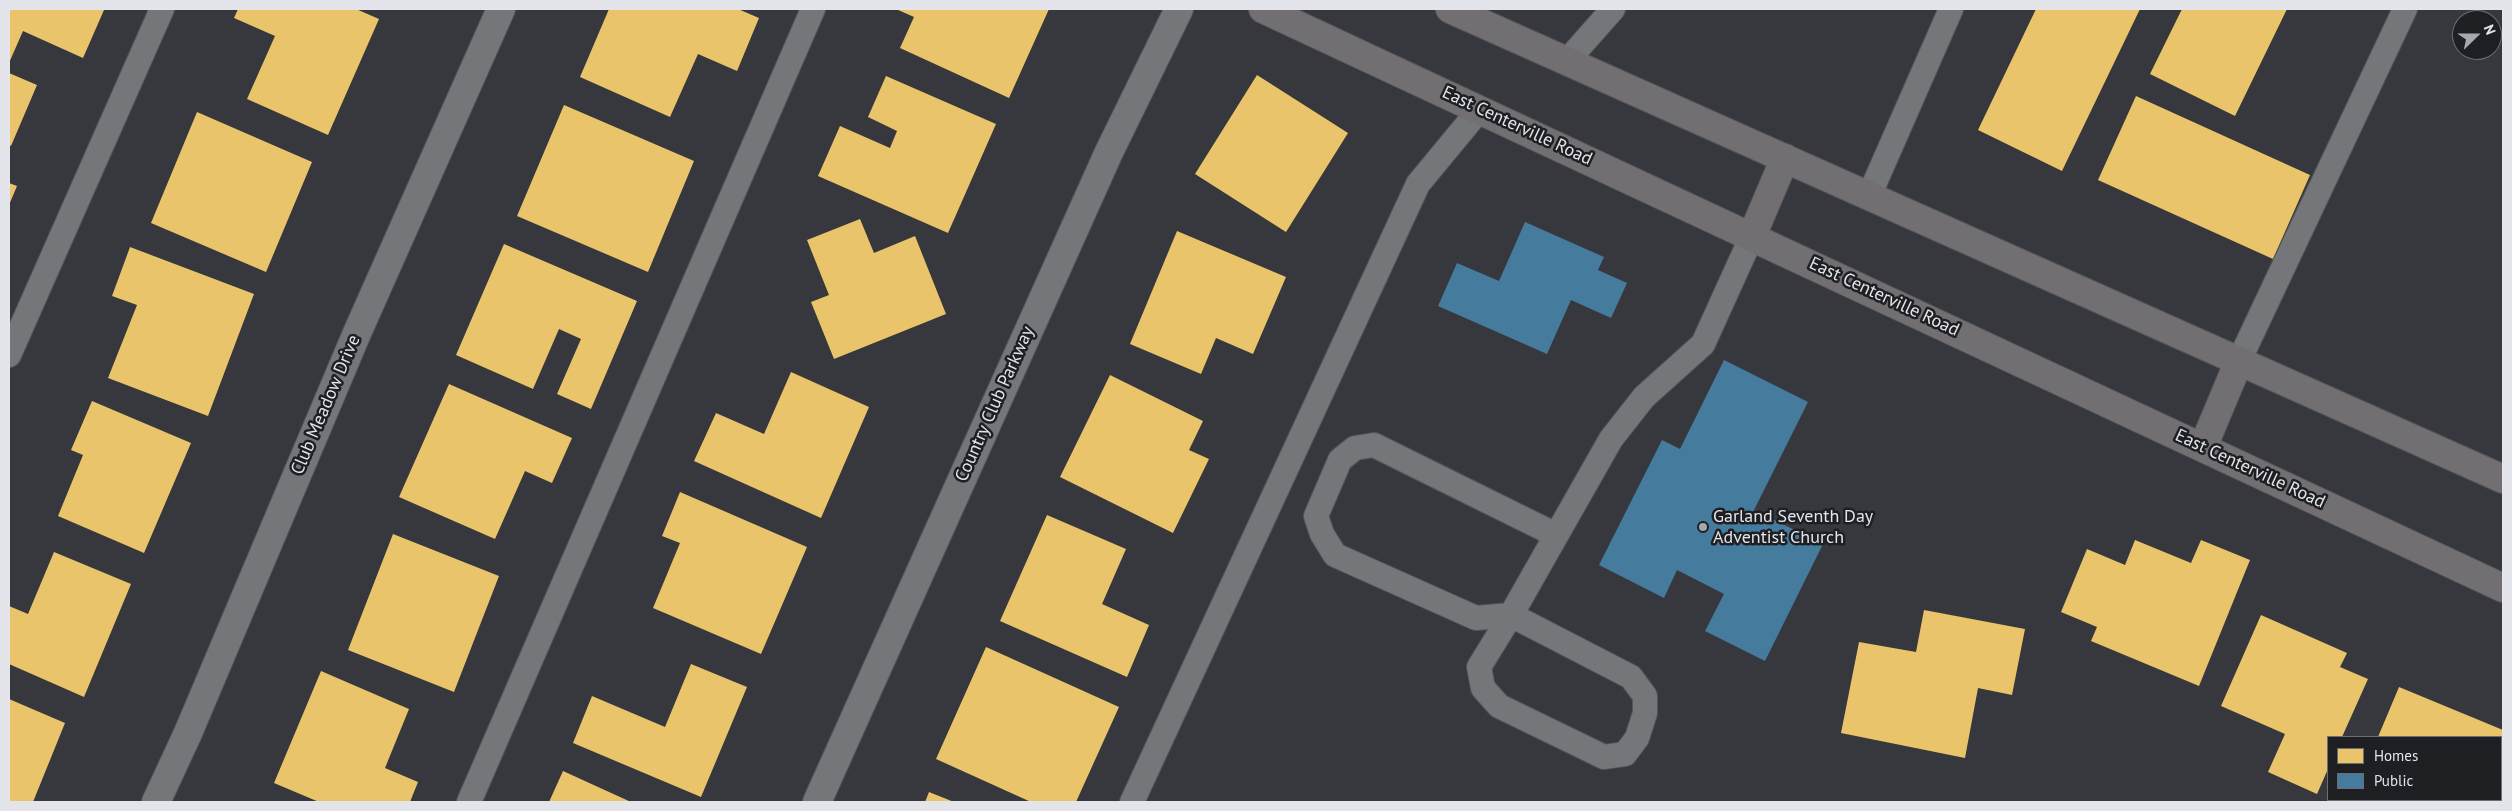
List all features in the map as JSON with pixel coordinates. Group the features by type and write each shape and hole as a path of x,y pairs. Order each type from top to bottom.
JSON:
{"main road":[{"name":"East Centerville Road","path":"1263,9 2503,588"},
{"path":"1450,9 2503,479"},
{"path":"1752,236 1785,158"},
{"path":"2203,447 2239,361"}],"street":[{"name":"Club Meadow Drive","path":"156,802 188,733 356,333 501,9"},
{"name":"Country Club Parkway","path":"817,802 1108,152 1179,9"}],"lane":[{"path":"9,355 162,9"},
{"path":"469,802 813,9"},
{"path":"1566,61 1613,9"},
{"path":"1869,196 1951,9"},
{"path":"2239,361 2405,9"},
{"path":"1132,802 1418,184 1480,109"},
{"path":"1556,535 1374,445 1355,448 1340,460 1316,516 1322,534 1335,555 1476,618 1511,615 1631,677 1645,696 1645,713 1637,738 1625,754 1604,757 1499,706 1483,688 1479,667 1511,615 1611,439 1644,397 1703,344 1752,236"}],"building: Homes":[{"path":"9,9 104,10 83,58 23,31 9,63"},
{"path":"238,9 356,9 379,19 328,135 247,99 275,36 234,18"},
{"path":"609,9 738,9 759,18 737,71 698,54 670,117 580,77"},
{"path":"896,9 1049,9 1009,98 900,48 914,17"},
{"path":"2036,9 2140,9 2062,171 1978,130"},
{"path":"2182,9 2287,9 2235,116 2150,74"},
{"path":"9,73 37,85 11,146 9,145"},
{"path":"1257,75 1348,133 1286,232 1195,174"},
{"path":"886,76 996,124 948,233 818,176 840,126 890,148 897,131 868,117"},
{"path":"2136,96 2310,175 2273,259 2098,180"},
{"path":"564,105 694,161 648,272 517,216"},
{"path":"197,112 312,162 266,272 151,223"},
{"path":"9,183 17,186 9,205"},
{"path":"860,219 874,253 915,236 946,314 834,359 811,302 829,295 807,240"},
{"path":"1177,231 1286,277 1253,354 1216,338 1201,374 1130,344"},
{"path":"504,244 637,301 591,409 557,394 581,339 559,329 533,389 456,355"},
{"path":"130,247 254,294 208,416 108,378 137,305 112,296"},
{"path":"791,372 869,407 821,518 694,461 716,413 764,434"},
{"path":"1110,375 1203,421 1189,450 1209,459 1173,533 1060,477"},
{"path":"449,384 572,438 552,483 525,471 495,539 399,497"},
{"path":"92,401 191,443 144,553 58,516 83,455 71,450"},
{"path":"680,492 807,547 761,654 653,608 680,543 662,536"},
{"path":"1047,515 1126,549 1102,604 1149,625 1127,677 1000,621"},
{"path":"393,534 499,576 454,692 348,650"},
{"path":"2135,540 2191,563 2201,540 2250,560 2199,686 2091,641 2097,627 2061,612 2087,549 2125,565"},
{"path":"54,552 131,584 84,697 9,664 9,606 28,614"},
{"path":"1924,610 2025,629 2012,695 1978,688 1965,758 1841,733 1859,642 1916,652"},
{"path":"2261,615 2347,653 2340,667 2368,679 2342,736 2327,736 2327,771 2317,794 2268,772 2285,734 2221,706"},
{"path":"986,647 1119,707 1076,802 1031,802 936,759"},
{"path":"691,664 747,687 701,797 573,743 592,696 665,727"},
{"path":"321,671 409,709 385,768 418,782 410,802 319,802 274,783"},
{"path":"2399,687 2503,730 2503,758 2502,761 2502,736 2378,736"},
{"path":"9,699 65,723 33,802 9,802"},
{"path":"563,771 631,802 549,802"},
{"path":"929,792 954,802 925,802"},
{"path":"2352,801 2410,801 2410,802"},
{"path":"2445,801 2486,801 2485,802"}],"building: Public":[{"path":"1525,222 1604,257 1598,270 1627,283 1611,318 1571,300 1547,354 1438,306 1457,263 1499,281"},
{"name":"Garland Seventh Day Adventist Church","path":"1724,360 1808,402 1754,510 1823,544 1765,661 1705,631 1724,594 1677,570 1664,598 1599,565 1662,440 1680,449"}],"place":[{"name":"Garland Seventh Day Adventist Church","path":"1703,527"}]}
